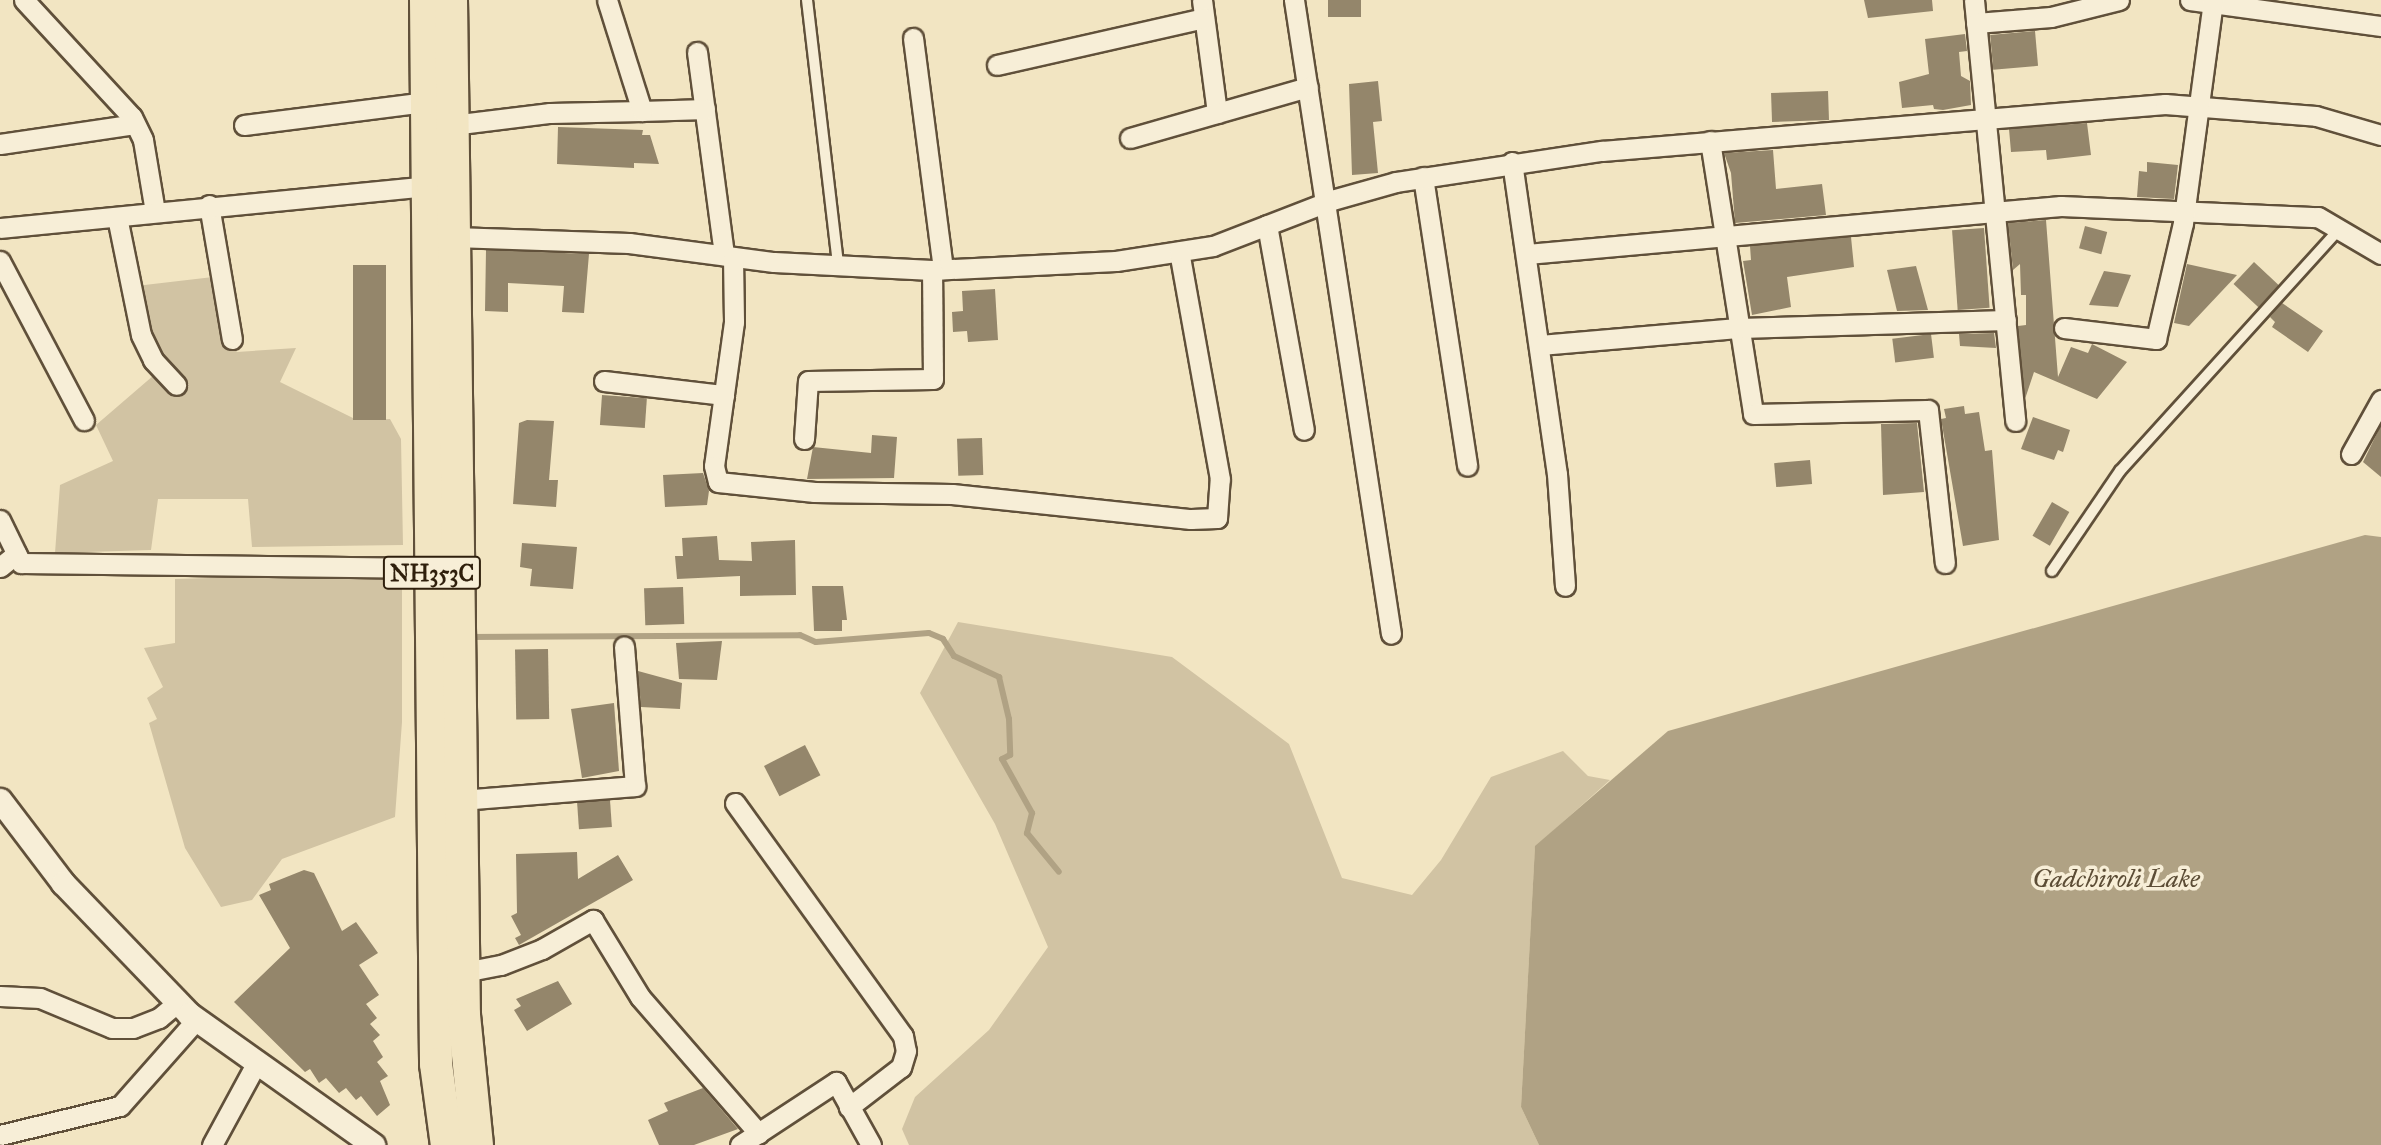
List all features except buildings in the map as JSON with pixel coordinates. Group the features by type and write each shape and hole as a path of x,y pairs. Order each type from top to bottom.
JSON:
{"highway":[{"name":"NH353C","path":"425,0 436,1064 447,1145"},
{"name":"NH353C","path":"451,0 464,972 477,1145"}],"street":[{"path":"24,0 135,124 143,140 155,212"},
{"path":"609,0 642,111"},
{"path":"1294,0 1391,634"},
{"path":"1974,0 2015,421"},
{"path":"1976,23 2051,17 2119,0"},
{"path":"2190,0 2213,1 2381,26"},
{"path":"2064,328 2156,339 2185,212 2213,1"},
{"path":"997,65 1203,9 1217,113"},
{"path":"804,439 808,381 933,379 937,270 914,38"},
{"path":"697,52 729,256 734,322 714,466 718,482 732,486 848,494 952,494 1191,519 1217,518 1220,479 1179,252"},
{"path":"1130,138 1308,87"},
{"path":"244,125 427,102"},
{"path":"454,237 629,243 729,256 937,270 1116,261 1213,246 1326,202 1423,177 1512,162 1710,141 2165,104 2316,116 2381,135"},
{"path":"452,125 550,113 705,109"},
{"path":"0,145 135,124"},
{"path":"1710,141 1727,235 1753,414 1928,410 1945,563"},
{"path":"1512,162 1557,474 1565,586"},
{"path":"1423,177 1467,467"},
{"path":"0,228 209,205 428,186"},
{"path":"209,205 232,339"},
{"path":"1527,254 2062,206 2318,217 2340,227 2381,254"},
{"path":"117,216 141,335 153,360 176,385"},
{"path":"1267,225 1304,430"},
{"path":"0,261 84,420"},
{"path":"1540,345 1740,328 2006,320"},
{"path":"604,381 724,395"},
{"path":"2351,454 2381,400"},
{"path":"0,520 21,563 432,568"},
{"path":"0,567 16,554"},
{"path":"461,800 635,786 624,646"},
{"path":"0,800 63,883 177,1003 196,1020 373,1145"},
{"path":"735,803 903,1036 906,1051 901,1067 849,1107"},
{"path":"464,972 502,965 542,949 593,920 640,998 759,1134"},
{"path":"0,996 40,998 112,1028 133,1028 159,1018 177,1003"},
{"path":"0,1135 120,1106 196,1020"},
{"path":"212,1145 257,1064"},
{"path":"740,1145 836,1082 871,1145"}],"lane":[{"path":"807,0 838,265"},
{"path":"2052,571 2120,471 2340,227"}],"shaded area":[{"path":"213,277 222,333 237,352 296,348 280,382 357,420 390,419 401,439 403,545 252,547 248,499 158,499 151,550 55,553 60,485 113,461 96,425 168,363 154,345 136,286"},
{"path":"402,573 402,722 395,817 282,859 252,900 221,907 185,848 149,723 157,719 147,698 163,687 144,648 175,643 175,579"},
{"path":"958,622 1172,657 1289,744 1342,878 1412,895 1441,860 1491,777 1563,751 1588,776 1610,780 1535,847 1521,1107 1539,1145 909,1145 902,1129 915,1097 989,1030 1048,947 995,824 920,693"}],"water":[{"name":"Gadchiroli Lake","path":"2365,535 2381,537 2381,1145 1539,1145 1521,1107 1535,846 1668,731"}],"waterway":[{"path":"468,637 800,635 816,642 929,633 943,639 954,656 999,677 1009,719 1010,755 1002,759 1032,813 1027,833 1059,872"}]}
